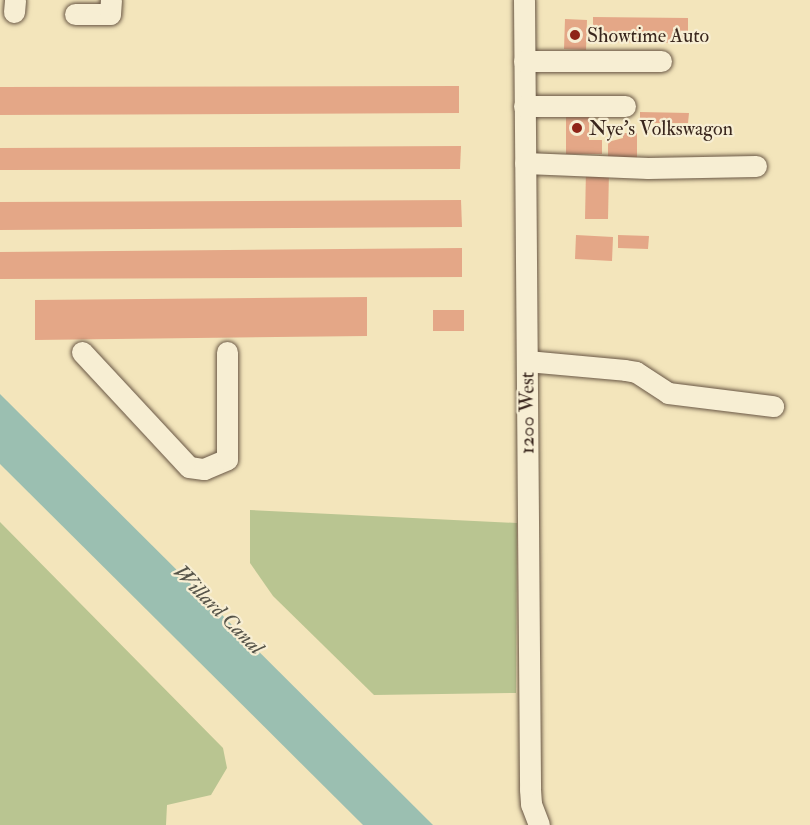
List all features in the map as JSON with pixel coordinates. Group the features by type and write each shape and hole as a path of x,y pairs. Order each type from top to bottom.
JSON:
{"street":[{"path":"75,14 110,14 111,0"},
{"name":"1200 West","path":"524,0 530,789 531,804 539,825"},
{"path":"524,61 661,61"},
{"path":"524,106 625,106"},
{"path":"525,163 648,168 756,166"},
{"path":"82,352 189,467 204,469 227,459 227,352"},
{"path":"527,361 636,372 668,393 773,406"}],"green space":[{"path":"250,510 517,523 516,693 374,695 273,596 250,563"},
{"path":"0,522 223,748 227,768 211,795 167,805 166,825 0,825"}],"shaded area":[{"path":"0,394 433,825 363,825 0,464"}],"building":[{"path":"593,17 688,18 688,43 593,42"},
{"name":"Showtime Auto","path":"565,19 587,20 586,50 564,49"},
{"path":"459,86 459,113 0,115 0,87"},
{"path":"640,112 689,113 688,123 640,123"},
{"name":"Nye's Volkswagon","path":"566,116 589,116 589,140 602,140 602,154 566,154"},
{"path":"623,133 637,133 637,159 608,158 608,142 623,138"},
{"path":"461,146 460,169 0,170 0,148"},
{"path":"586,170 609,171 608,219 585,219"},
{"path":"461,200 462,227 0,230 0,202"},
{"path":"576,235 613,237 612,261 575,259"},
{"path":"618,235 649,236 648,249 618,248"},
{"path":"462,248 462,277 0,279 0,252"},
{"path":"367,297 367,336 35,340 35,300"},
{"path":"433,310 464,310 464,331 433,331"}],"place":[{"name":"Showtime Auto","path":"575,35"},
{"name":"Nye's Volkswagon","path":"577,128"}],"water label":[{"name":"Willard Canal","path":"218,610"}]}
